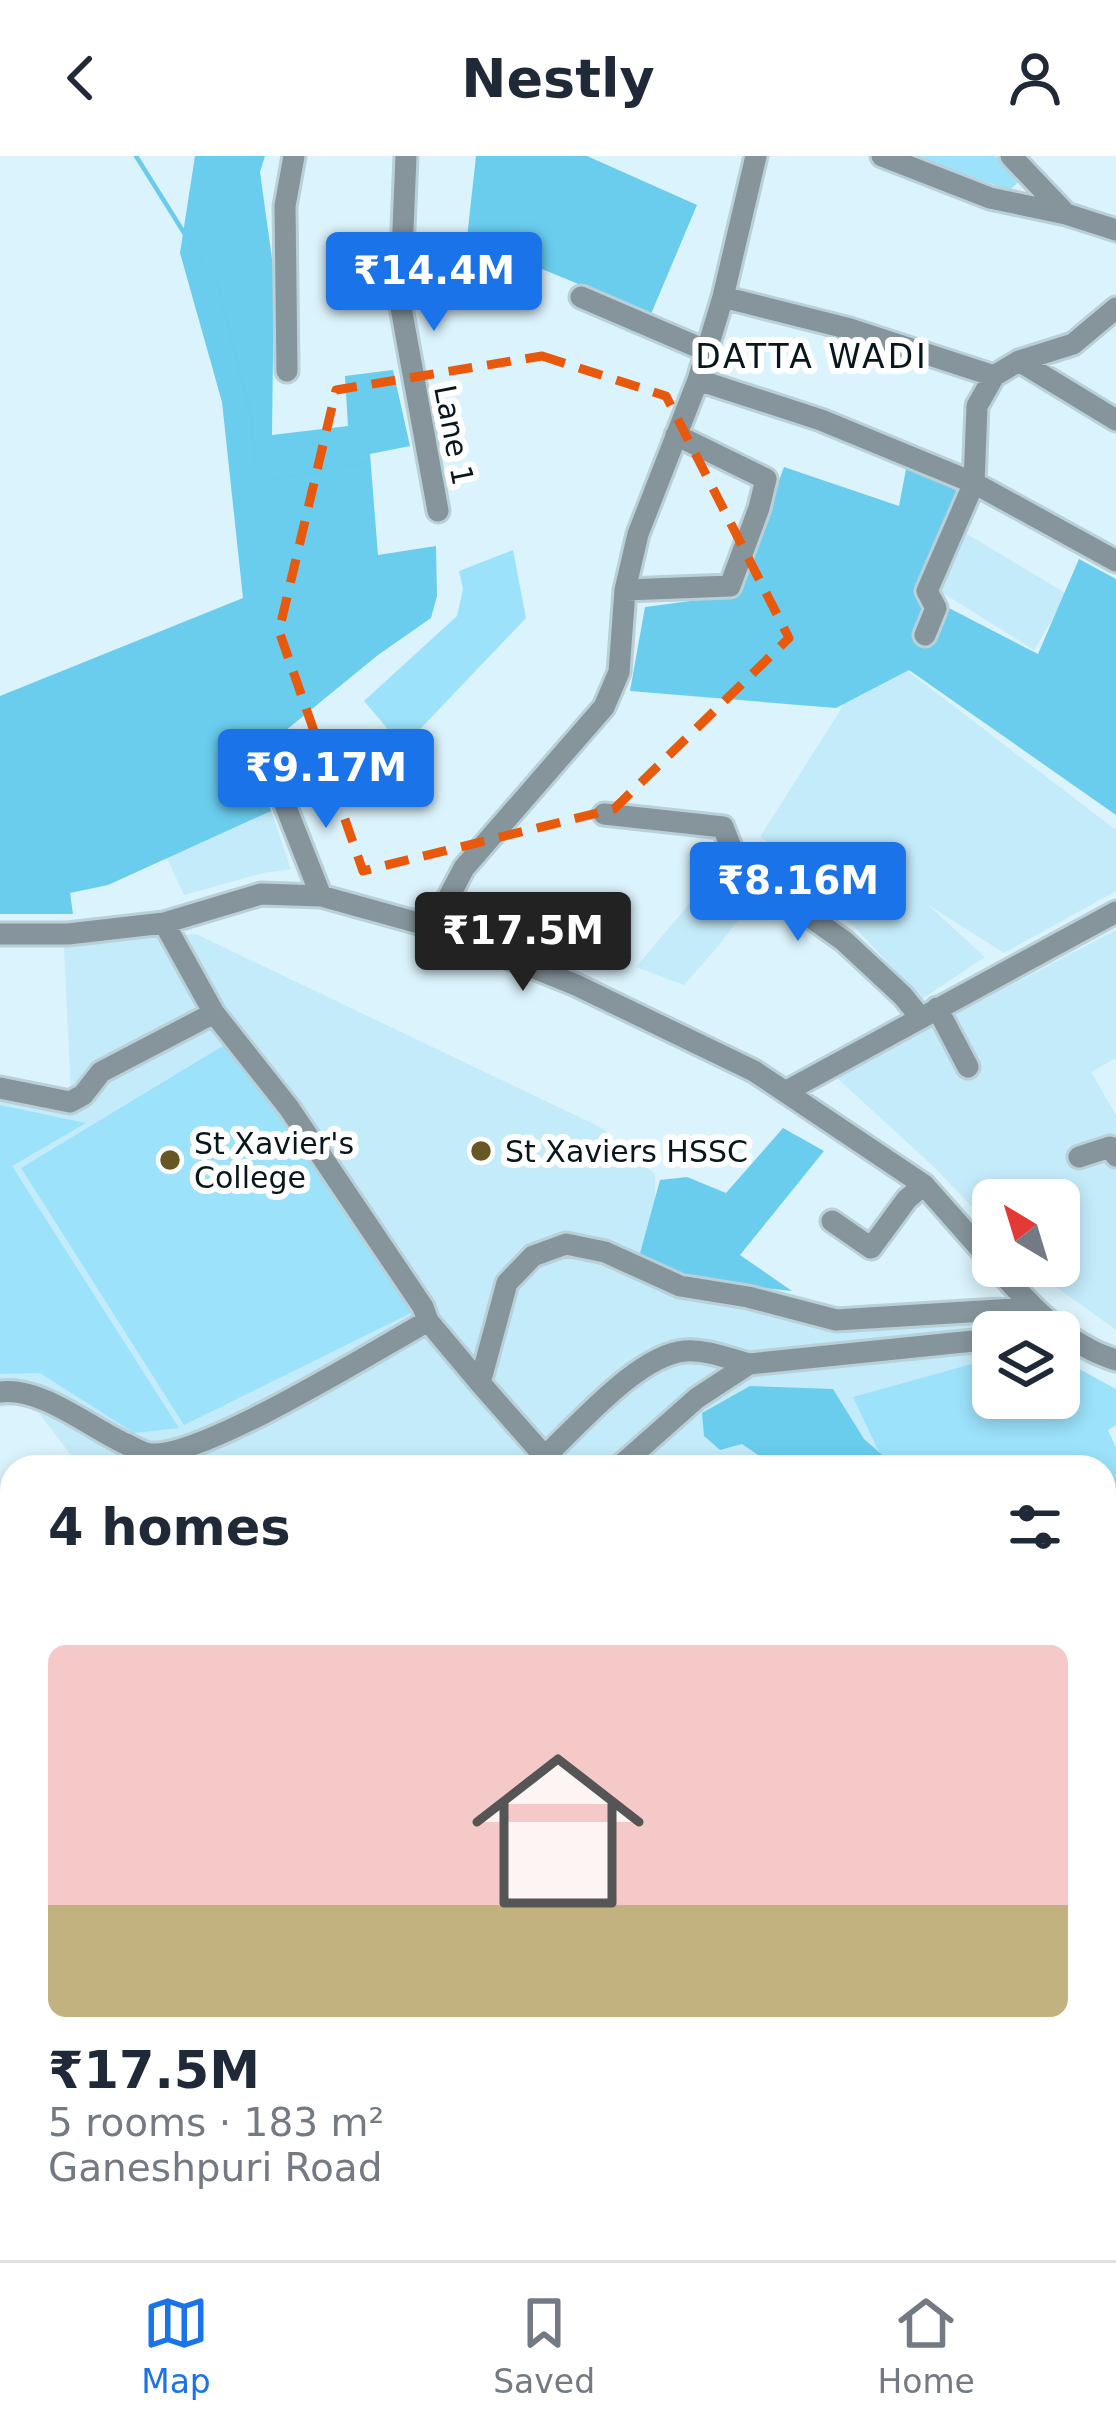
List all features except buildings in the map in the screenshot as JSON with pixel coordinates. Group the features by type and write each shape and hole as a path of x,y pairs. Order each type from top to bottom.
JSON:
{"street":[{"path":"286,370 285,206 294,156"},
{"name":"Lane 1","path":"406,156 400,302 438,511"},
{"path":"433,927 464,868 604,706 619,672 626,590 638,534 698,380 724,297 756,156"},
{"path":"882,156 990,198 1114,226"},
{"path":"1011,156 1066,214"},
{"path":"581,297 706,351"},
{"path":"724,297 850,329 994,376"},
{"path":"925,635 936,608 927,591 974,482 977,406 994,376 1019,361 1073,344 1116,308"},
{"path":"1019,361 1116,420"},
{"path":"698,380 821,420 974,482 1116,561"},
{"path":"626,590 730,586 759,508 766,479 676,435"},
{"path":"278,787 321,896"},
{"path":"604,814 723,826 739,867 844,941 903,996 928,1012 968,1067"},
{"path":"758,881 771,865 789,856 823,881"},
{"path":"0,934 68,934 164,922 261,894 321,896 433,927 576,985 754,1071 924,1185 972,1240"},
{"path":"785,1092 1116,912"},
{"path":"164,922 214,1013 289,1108 423,1307 428,1322 543,1455"},
{"path":"0,1088 70,1102 83,1095 101,1072 214,1013"},
{"path":"1079,1157 1110,1147 1116,1156"},
{"path":"832,1221 871,1248 907,1199 924,1185"},
{"path":"480,1383 507,1283 533,1256 566,1244 604,1252 680,1286 836,1319 1032,1308"},
{"path":"1013,1287 1035,1311"},
{"path":"0,1392 39,1394 55,1407 150,1454 184,1447 250,1420 428,1322"},
{"path":"556,1455 637,1372 663,1356 689,1350 749,1364 972,1341"},
{"path":"1080,1346 1116,1360"},
{"path":"633,1455 698,1398 749,1364"}],"highlighted area":[{"path":"542,356 666,396 789,638 614,809 363,871 279,631 336,390"}],"shaded area":[{"path":"195,156 265,156 260,172 274,273 272,435 348,426 345,376 393,370 410,446 370,454 378,555 436,546 437,596 431,618 274,740 259,770 271,811 108,885 70,893 73,914 0,914 0,696 243,598 222,402 180,253"},
{"path":"476,156 587,156 697,205 651,314 467,238"},
{"path":"909,156 996,156 1019,181 1010,190"},
{"path":"907,464 963,494 918,592 1038,654 1079,559 1116,579 1116,815 909,670 836,708 630,691 645,607 736,595 784,467 899,506"},
{"path":"967,534 1067,594 1034,650 938,590"},
{"path":"513,550 526,618 403,747 364,701 457,616 463,589 459,571"},
{"path":"879,649 1116,830 1116,891 1004,953 927,904 985,957 922,999 844,916 865,887 855,897 760,837"},
{"path":"271,811 291,869 184,895 167,858"},
{"path":"718,870 755,897 720,944 684,985 636,967"},
{"path":"1116,930 1116,1058 1091,1072 1116,1115 1116,1330 1056,1287 1080,1287 1080,1179 972,1179 972,1207 836,1077"},
{"name":"St Xavier's College","path":"196,934 602,1128 655,1174 656,1259 850,1309 1000,1296 1011,1311 972,1311 972,1364 854,1397 881,1455 71,1455 32,1404 0,1407 0,1078 71,1093 64,947"},
{"path":"231,1041 417,1310 184,1425 21,1168"},
{"path":"0,1105 86,1123 12,1166 179,1428 134,1433 40,1373 0,1374"},
{"path":"783,1128 824,1151 740,1255 792,1291 684,1279 639,1257 660,1180 687,1177 726,1193"},
{"path":"972,1364 972,1419 1080,1419 1080,1369 1116,1389 1116,1425 1108,1430 1116,1455 880,1455 853,1397"},
{"path":"750,1386 833,1389 864,1439 882,1455 758,1455 742,1444 720,1450 704,1436 702,1413"}],"waterway":[{"path":"136,156 218,287 251,417 256,467 274,479 367,463"}],"place":[{"name":"St Xaviers HSSC","path":"481,1151"},
{"name":"St Xavier's College","path":"170,1160"}],"district":[{"name":"DATTA WADI","path":"812,356"}]}
